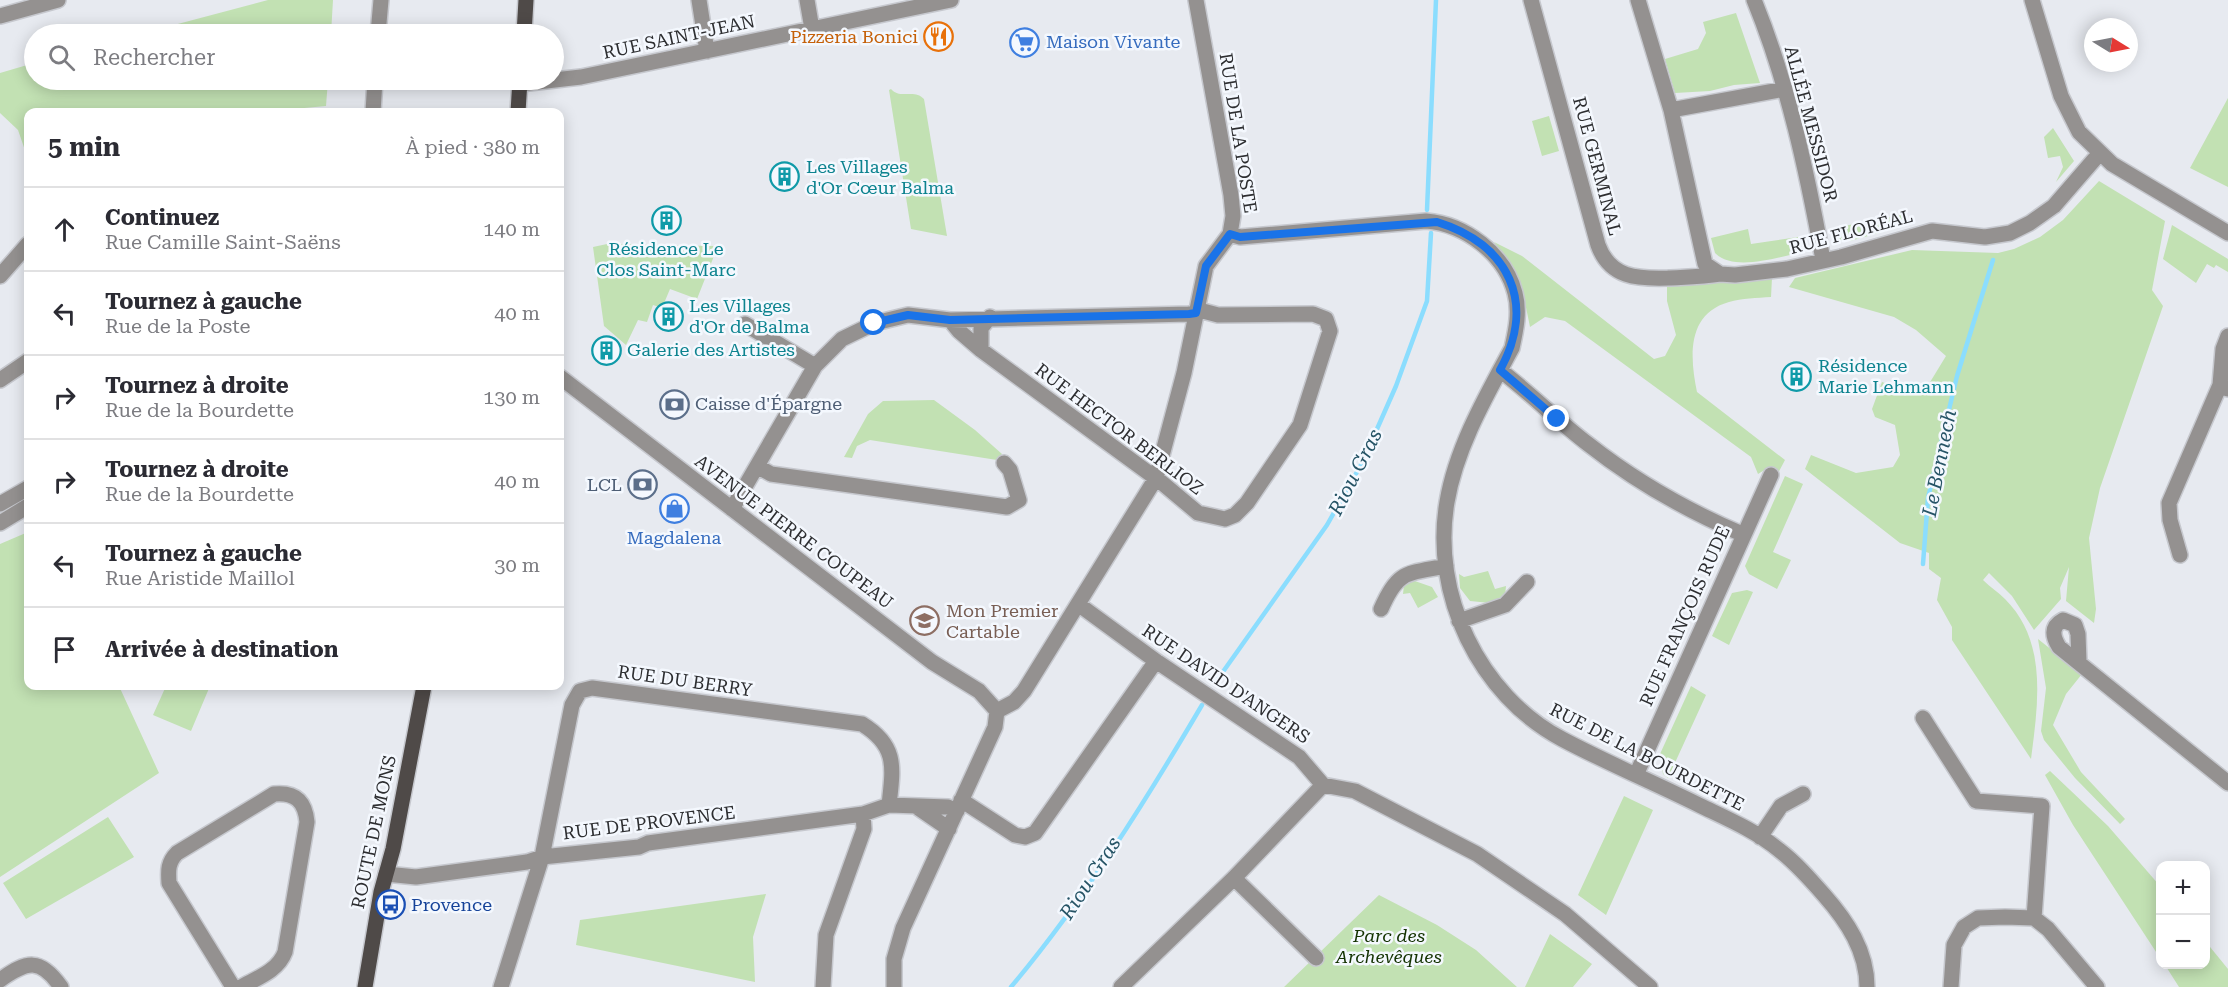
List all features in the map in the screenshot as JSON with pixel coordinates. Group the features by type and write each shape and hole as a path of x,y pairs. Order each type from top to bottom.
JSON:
{"main road":[{"path":"525,24 526,0"},
{"path":"518,108 519,90"},
{"name":"ROUTE DE MONS","path":"365,987 423,690"}],"street":[{"path":"0,16 58,0"},
{"path":"379,24 381,0"},
{"path":"699,0 707,51"},
{"path":"807,0 812,29"},
{"name":"RUE SAINT-JEAN","path":"564,78 581,77 951,0"},
{"name":"RUE DE LA POSTE","path":"997,711 1019,698 1156,478 1184,373 1206,266 1230,234 1233,216 1231,195 1196,0"},
{"name":"RUE GERMINAL","path":"1531,0 1592,222 1606,261 1624,275 1635,278 1701,277 1720,274"},
{"path":"1638,0 1671,110 1705,264 1720,274"},
{"name":"ALLÉE MESSIDOR","path":"1754,0 1785,89 1808,173 1823,260"},
{"path":"2032,0 2068,115 2079,132 2099,154 2228,232"},
{"path":"1671,110 1785,89"},
{"path":"373,108 374,90"},
{"name":"RUE FLORÉAL","path":"1720,274 1735,275 1787,269 1932,231 1985,237 2010,233 2030,223 2054,206 2099,154"},
{"name":"RUE DE LA BOURDETTE","path":"1230,234 1240,237 1426,221 1451,226 1483,245 1510,277 1515,295 1516,330 1512,348 1461,452 1452,479 1444,533 1450,594 1459,621 1476,655 1515,705 1560,738 1760,837 1799,868 1841,915 1858,946 1868,987"},
{"path":"0,276 24,249"},
{"name":"RUE HECTOR BERLIOZ","path":"950,320 981,350 1156,478 1198,513 1214,518 1235,515 1288,446 1300,425 1330,331 1326,319 1313,314 1218,315 1203,311 1196,313"},
{"path":"732,509 815,366 842,339 874,323 908,315 950,320 990,317 1196,313"},
{"path":"981,350 981,328 990,317"},
{"path":"745,324 815,366"},
{"path":"2180,555 2170,520 2169,503 2224,387 2223,349 2228,336"},
{"path":"0,380 24,364"},
{"path":"1500,370 1590,446 1649,486 1709,520 1742,534"},
{"name":"AVENUE PIERRE COUPEAU","path":"564,380 932,662 980,691 997,711"},
{"path":"757,466 771,474 1007,507 1019,500 1010,470 1004,463"},
{"name":"RUE FRANÇOIS RUDE","path":"1636,775 1742,534 1771,475"},
{"path":"0,504 24,490"},
{"path":"0,523 24,508"},
{"path":"1381,609 1391,585 1406,574 1446,566"},
{"path":"1459,621 1505,605 1527,582"},
{"name":"RUE DAVID D'ANGERS","path":"1078,604 1156,661 1299,757 1323,785"},
{"path":"959,806 1015,836 1025,837 1035,833 1156,661"},
{"path":"2079,662 2228,783"},
{"name":"RUE DU BERRY","path":"501,987 542,857 572,705 580,691 592,688 862,724 881,738 889,752 892,776 889,805"},
{"path":"894,987 894,959 903,928 995,727 997,711"},
{"path":"1923,718 1976,801 2042,806 2034,918"},
{"path":"1121,987 1234,878 1323,785 1355,791 1477,854 1565,914 1650,987"},
{"path":"232,987 170,883 168,870 171,859 177,853 274,794 287,793 299,799 306,808 308,822 285,952 282,961 275,967 241,987"},
{"path":"1760,837 1781,806 1803,794"},
{"name":"RUE DE PROVENCE","path":"386,874 416,877 527,862 542,857 639,847 648,843 863,814 889,805 959,806"},
{"name":"RUE DE PROVENCE","path":"916,807 949,829"},
{"path":"823,987 826,935 862,836 863,814"},
{"path":"1234,878 1316,957"},
{"path":"1951,987 1954,945 1964,927 1978,918 2034,918 2048,929 2097,987"},
{"path":"0,980 21,965 31,964 41,966 53,975 61,987"}],"green space":[{"path":"268,0 333,0 332,24 178,24"},
{"path":"1736,13 1760,83 1734,85 1710,91 1675,93 1665,59 1698,49 1706,33 1703,22"},
{"path":"24,66 24,90 327,90 326,106 304,108 24,108 24,147 18,130 0,113 0,73"},
{"path":"889,90 899,94 916,94 924,99 947,236 911,229"},
{"path":"2228,98 2228,187 2190,168"},
{"path":"1549,116 1559,151 1542,156 1532,121"},
{"path":"2053,128 2074,161 2056,182 2063,167 2060,156 2048,158 2044,137"},
{"path":"2099,181 2165,221 2152,290 2163,306 2100,488 2089,538 2096,609 2094,623 2066,601 2069,567 2060,588 2061,599 2034,630 2012,596 1989,573 1983,580 2005,599 2019,616 2034,654 2037,696 2031,759 1952,640 1952,627 1937,600 1941,578 1929,569 1929,553 1900,543 1805,469 1811,455 1856,473 1893,467 1900,455 1895,425 1875,417 1872,409 1882,382 1914,394 1924,392 1946,356 1916,330 1894,317 1789,287 1795,278 1912,250 1998,253 2014,249 2040,237 2063,220"},
{"path":"1902,215 1904,226 1850,241 1836,240 1828,229"},
{"path":"2172,225 2228,259 2228,272 2216,265 2214,268 2207,264 2196,283 2163,259"},
{"path":"1748,229 1751,244 1798,237 1800,253 1756,262 1733,262 1715,253 1711,238"},
{"path":"1494,242 1522,256 1654,359 1665,356 1676,335 1667,301 1667,286 1772,278 1771,297 1729,302 1715,308 1705,316 1694,339 1693,365 1697,392 1785,460 1777,475 1766,469 1758,474 1751,457 1565,321 1545,317 1530,327 1525,303 1514,272"},
{"path":"607,244 714,246 714,256 697,299 670,289 662,308 653,305 647,322 638,320 626,345 604,326 593,247"},
{"path":"934,400 975,430 1002,454 997,460 870,440 857,446 852,458 844,457 868,414 883,401"},
{"path":"1785,476 1803,484 1773,552 1791,560 1777,589 1749,574 1745,566"},
{"path":"24,534 24,690 121,690 159,773 0,877 0,544"},
{"path":"1488,571 1495,589 1506,586 1505,596 1490,603 1470,601 1460,588 1459,574 1464,577"},
{"path":"1412,580 1432,587 1438,597 1418,608 1410,593 1403,594 1404,585"},
{"path":"1747,590 1753,592 1729,645 1712,636 1732,593"},
{"path":"2038,639 2082,674 2066,694 2053,725 2081,772 2125,819 2120,824 2075,778 2044,740 2041,731 2046,688"},
{"path":"1691,686 1706,695 1668,778 1663,774 1660,754"},
{"path":"164,690 208,690 191,731 153,715"},
{"path":"2050,771 2108,826 2156,881 2156,952 2073,825 2045,775"},
{"path":"1624,796 1653,810 1606,915 1578,895"},
{"path":"108,817 134,857 26,919 3,883"},
{"path":"766,894 753,937 755,982 576,945 580,920"},
{"name":"Parc des Archevêques","path":"1379,895 1437,925 1476,950 1517,987 1284,987"},
{"path":"1550,934 1592,964 1573,987 1525,987"},
{"path":"2210,947 2228,969 2228,987 2179,987 2168,969 2210,969"}],"waterway":[{"name":"Riou Gras","path":"1427,210 1436,0"},
{"name":"Riou Gras","path":"1215,683 1327,525 1362,463 1396,386 1427,301 1431,233"},
{"name":"Le Bennech","path":"1923,564 1928,498 1957,376 1993,260"},
{"name":"Riou Gras","path":"1011,987 1064,920 1112,850 1202,705"}],"place":[{"name":"Pizzeria Bonici","path":"939,37"},
{"name":"Maison Vivante","path":"1025,42"},
{"name":"Les Villages d'Or Cœur Balma","path":"785,177"},
{"name":"Résidence Le Clos Saint-Marc","path":"666,220"},
{"name":"Les Villages d'Or de Balma","path":"668,316"},
{"name":"Galerie des Artistes","path":"606,350"},
{"name":"Résidence Marie Lehmann","path":"1797,376"},
{"name":"Caisse d'Épargne","path":"674,404"},
{"name":"LCL","path":"643,485"},
{"name":"Magdalena","path":"674,509"},
{"name":"Mon Premier Cartable","path":"925,621"},
{"name":"Provence","path":"390,905"}],"route":[{"path":"874,323 908,315 950,320 965,317 1196,313 1206,266 1230,234 1240,237 1426,221 1437,222 1451,226 1483,245 1496,257 1510,277 1518,312 1512,348 1500,370 1557,419"}]}
